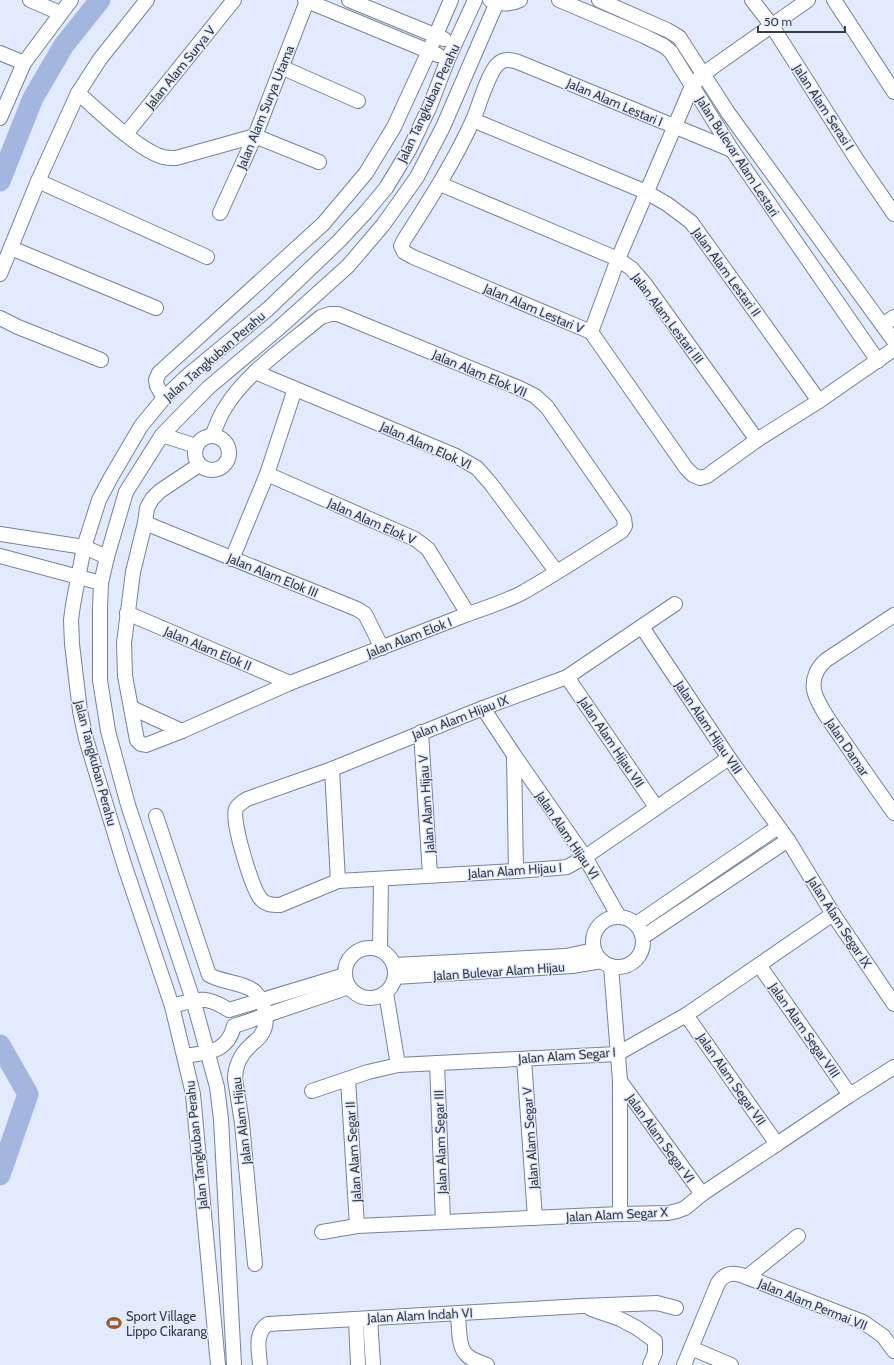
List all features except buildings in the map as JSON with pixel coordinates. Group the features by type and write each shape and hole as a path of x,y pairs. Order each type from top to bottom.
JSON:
{"street":[{"path":"30,0 60,13"},
{"path":"0,118 24,63 71,0"},
{"path":"0,274 38,181 78,93 100,59 147,0"},
{"name":"Jalan Alam Surya V","path":"126,134 234,0"},
{"path":"306,0 448,59"},
{"name":"Jalan Alam Surya Utama","path":"220,213 255,136 306,0"},
{"path":"349,0 456,44"},
{"path":"164,398 157,386 156,380 158,373 323,224 366,173 394,127 451,0"},
{"name":"Jalan Tangkuban Perahu","path":"218,1365 193,1094 185,1056 172,1006 106,808 86,739 80,711 72,644 71,620 84,547 99,500 110,479 141,426 164,398 185,378 268,309 339,241 386,188 400,166 430,106 448,59 475,0"},
{"path":"495,1 506,4 520,0"},
{"name":"Jalan Bulevar Alam Lestari","path":"559,0 644,36 664,46 671,52 732,150 878,361"},
{"name":"Jalan Bulevar Alam Lestari","path":"599,0 657,25 679,37 730,114 888,321 894,341"},
{"name":"Jalan Alam Serasi I","path":"752,0 772,26 857,160 894,214"},
{"path":"591,332 618,259 692,86 703,74 808,0"},
{"path":"834,0 894,92"},
{"name":"Jalan Tangkuban Perahu","path":"234,1365 221,1119 217,1086 193,1000 128,805 108,731 100,680 101,583 126,492 162,435 208,388 284,324 348,266 382,225 417,177 442,126 495,1"},
{"path":"380,30 386,16"},
{"path":"0,53 24,63"},
{"name":"Jalan Alam Lestari I","path":"473,120 492,72 498,63 508,59 732,150"},
{"path":"281,67 358,101"},
{"path":"78,93 126,134 150,151 164,157 176,158 255,136 319,162"},
{"path":"440,184 473,120"},
{"name":"Jalan Alam Lestari II","path":"473,120 646,192 667,204 691,222 819,401"},
{"path":"38,181 207,256"},
{"name":"Jalan Alam Lestari V","path":"440,184 404,240 401,246 404,252 591,332 686,468 693,475 700,478 707,476 756,440"},
{"name":"Jalan Alam Lestari III","path":"440,184 618,259 632,269 645,284 756,440"},
{"path":"323,224 339,241"},
{"path":"11,248 156,308"},
{"path":"268,309 284,324"},
{"name":"Jalan Alam Elok VII","path":"255,372 321,317 330,314 338,314 518,388 535,396 552,413 624,518 625,526"},
{"path":"0,318 18,327 100,360"},
{"path":"756,440 819,401 894,349"},
{"path":"212,436 224,408 236,392 255,372"},
{"name":"Jalan Alam Elok VI","path":"255,372 456,456 477,468 556,572"},
{"path":"232,559 266,474 295,389"},
{"path":"162,435 196,446"},
{"path":"212,436 221,439 228,446 229,456 225,464 217,470 207,470 199,465 194,456 196,446 202,439 212,436"},
{"path":"182,731 132,708 125,676 124,643 126,614 133,572 145,523 147,508 152,498 160,491 199,465"},
{"name":"Jalan Alam Elok V","path":"266,474 415,539 428,549 468,614"},
{"name":"Jalan Alam Elok III","path":"145,523 358,610 364,614 382,648"},
{"name":"Jalan Alam Elok I","path":"132,708 137,740 141,744 146,745 182,731 290,683 494,605 520,593 556,572 622,531 625,526"},
{"path":"0,534 84,547 107,557"},
{"path":"0,556 101,583"},
{"name":"Jalan Alam Hijau IX","path":"274,905 268,904 261,899 250,873 235,818 235,810 241,803 247,799 332,769 421,732 567,676 675,604"},
{"name":"Jalan Alam Elok II","path":"126,614 290,683"},
{"name":"Jalan Damar","path":"894,615 826,660 815,676 814,690 831,722 894,813"},
{"name":"Jalan Alam Hijau VIII","path":"642,626 729,758 788,840"},
{"name":"Jalan Alam Hijau VII","path":"567,676 656,808"},
{"name":"Jalan Alam Hijau VI","path":"483,708 585,857 619,917"},
{"name":"Jalan Alam Hijau V","path":"421,732 430,875"},
{"name":"Jalan Alam Hijau VI","path":"514,755 516,872"},
{"name":"Jalan Alam Hijau I","path":"274,905 280,905 338,881 430,875 516,872 567,867 585,857 729,758"},
{"path":"332,769 338,881"},
{"path":"106,808 128,805"},
{"path":"156,816 208,975 248,988 255,992 261,1001 266,1016"},
{"path":"636,924 778,827"},
{"path":"643,937 788,840"},
{"name":"Jalan Alam Segar IX","path":"788,840 834,914 894,1004"},
{"path":"380,950 381,879"},
{"name":"Jalan Alam Segar I","path":"312,1091 398,1065 617,1054 686,1015 834,914"},
{"path":"619,917 636,924 643,937 643,947 639,956 632,964 622,967 602,959 593,941 595,931 601,923 609,918 619,917"},
{"path":"367,948 380,950 389,956 395,971 392,986 386,993 377,998 366,998 356,994 347,981 347,962 355,952 367,948"},
{"name":"Jalan Bulevar Alam Hijau","path":"395,971 566,956 602,959"},
{"name":"Jalan Alam Segar VI","path":"602,959 620,1081 620,1214"},
{"name":"Jalan Alam Segar VIII","path":"759,965 850,1095"},
{"path":"172,1006 201,999 209,1000 229,1010 347,981"},
{"path":"234,1026 266,1016 347,981"},
{"path":"386,993 398,1065"},
{"path":"185,1056 207,1052 227,1043 232,1035 234,1026 229,1010"},
{"name":"Jalan Alam Segar VII","path":"686,1015 777,1144"},
{"name":"Jalan Alam Hijau","path":"255,1264 242,1123 235,1071 237,1064 248,1048 261,1036 266,1016"},
{"name":"Jalan Alam Segar V","path":"524,1059 535,1218"},
{"name":"Jalan Alam Segar III","path":"437,1063 444,1222"},
{"name":"Jalan Alam Segar X","path":"322,1232 357,1226 668,1213 685,1208 702,1194 894,1067"},
{"name":"Jalan Alam Segar II","path":"348,1079 357,1226"},
{"name":"Jalan Alam Segar VI","path":"620,1081 702,1194"},
{"name":"Jalan Alam Permai VII","path":"747,1277 798,1236"},
{"name":"Jalan Alam Permai VII","path":"691,1348 718,1283 727,1274 734,1273 863,1322 883,1336 894,1351"},
{"name":"Jalan Alam Indah VI","path":"260,1365 258,1337 261,1330 268,1324 657,1303 676,1308"},
{"name":"Jalan Alam Indah VI","path":"582,1306 620,1319 632,1325 655,1341 655,1353 650,1365"},
{"path":"458,1313 461,1345 464,1353 487,1365"},
{"path":"370,1318 373,1365"},
{"path":"356,1319 358,1365"},
{"path":"684,1365 691,1348 731,1365"}],"waterway":[{"path":"0,181 33,98 64,45 100,0"},
{"path":"0,1045 28,1094 0,1175"}],"place":[{"name":"Sport Village Lippo Cikarang","path":"114,1323"}]}
